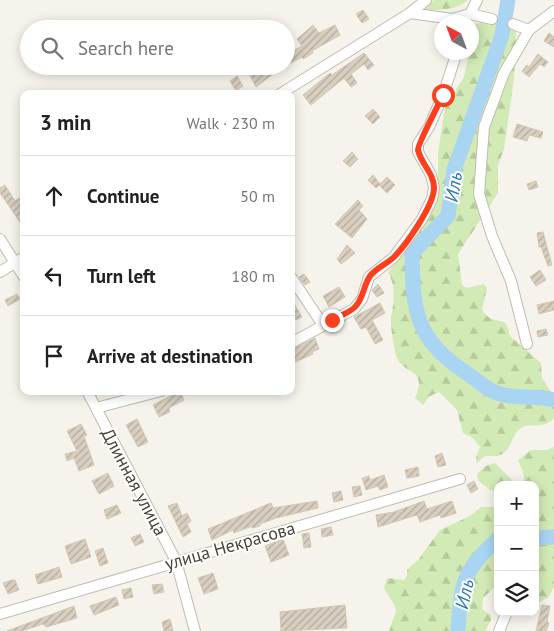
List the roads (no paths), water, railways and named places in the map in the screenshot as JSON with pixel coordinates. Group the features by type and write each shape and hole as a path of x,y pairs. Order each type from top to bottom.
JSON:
{"street":[{"path":"286,90 410,13 426,0"},
{"path":"477,0 470,14 492,19"},
{"path":"527,344 511,281 492,236 479,194 484,127 504,73 529,30 554,12"},
{"path":"410,13 434,17"},
{"path":"513,24 529,30"},
{"path":"295,342 323,324 354,309 362,298 369,277 394,257 426,212 434,188 432,175 418,152 418,144 429,127 443,95 454,60"},
{"path":"0,239 19,260 0,272"},
{"path":"295,283 323,324"},
{"name":"Длинная улица","path":"89,395 176,561 195,631"},
{"path":"96,408 146,395"},
{"name":"улица Некрасова","path":"0,614 460,479"},
{"path":"499,631 506,616"}],"waterway":[{"name":"Иль","path":"508,0 502,35 454,170 448,216 412,253 414,292 416,308 427,336 450,361 493,392 511,396 540,397 554,400"},
{"name":"Иль","path":"539,538 554,537"},
{"name":"Иль","path":"458,631 460,601 466,579 477,560 494,543"}]}
